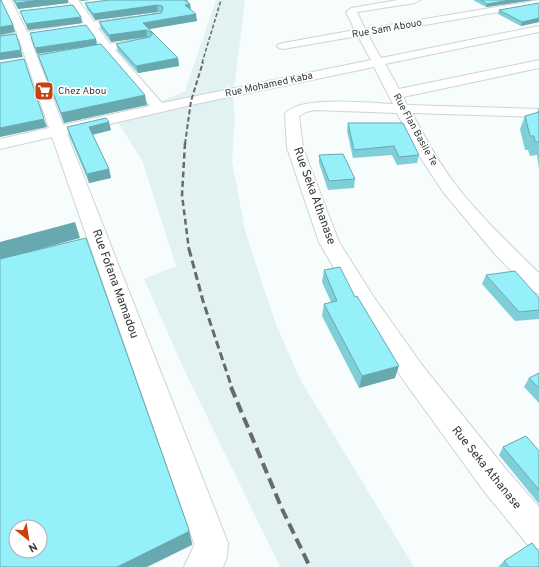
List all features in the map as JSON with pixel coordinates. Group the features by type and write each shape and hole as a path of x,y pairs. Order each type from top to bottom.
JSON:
{"street":[{"name":"Rue Flan Basile Te","path":"415,0 351,11 376,63 400,102 425,152 449,188 502,249 539,286"},
{"name":"Rue Sam Abouo","path":"283,46 539,2"},
{"path":"64,8 79,4 107,48 160,109"},
{"path":"478,4 503,18"},
{"name":"Rue Fofana Mamadou","path":"14,9 58,132 92,244 211,543 210,557 201,567"},
{"path":"0,39 136,19"},
{"path":"515,25 533,30 539,38"},
{"name":"Rue Mohamed Kaba","path":"0,144 533,30"},
{"path":"62,56 147,41"},
{"path":"400,102 539,64"},
{"name":"Rue Seka Athanase","path":"539,113 400,102 315,106 302,108 292,114 295,148 328,242 365,302 418,380 494,479 539,532"}],"shaded area":[{"path":"216,0 245,0 233,98 235,116 232,161 245,230 277,327 301,381 414,567 280,567 182,365 144,279 176,266 142,160 117,121 185,91"}],"building":[{"path":"1,0 13,25 0,27"},
{"path":"14,0 40,0 16,3"},
{"path":"109,0 184,0 190,4 185,5 196,14 143,23 153,33 146,30 109,35 99,22 161,13 163,9 162,6 157,5 93,14 85,3"},
{"path":"481,0 510,0 487,4"},
{"path":"539,3 539,18 522,22 499,10"},
{"path":"73,5 81,17 26,24 20,11"},
{"path":"86,25 96,39 35,48 30,33"},
{"path":"153,33 178,58 136,66 116,44 150,37"},
{"path":"16,34 21,50 0,53 0,36"},
{"path":"101,44 145,95 61,113 38,55"},
{"path":"24,59 44,119 0,128 0,63"},
{"path":"539,112 539,142 535,142 534,136 530,136 525,116"},
{"path":"106,118 109,122 89,127 109,169 87,174 67,127"},
{"path":"348,123 403,123 419,155 399,157 394,146 354,150"},
{"path":"343,154 355,179 329,181 319,155"},
{"path":"86,238 189,530 188,532 117,567 0,567 0,259"},
{"path":"340,267 355,297 357,296 399,366 362,376 324,304 337,301 324,270"},
{"path":"515,271 539,298 539,310 519,312 486,275"},
{"path":"539,373 539,388 529,378"},
{"path":"526,436 539,451 539,490 503,447"},
{"path":"532,543 539,552 539,567 509,567 504,561"}],"railway":[{"path":"202,63 221,0"},
{"path":"185,144 191,101 203,62"},
{"path":"185,143 182,195 189,250"},
{"path":"189,249 203,301 232,388"},
{"path":"231,387 282,509 310,567"}],"place":[{"name":"Chez Abou","path":"44,91"}]}
